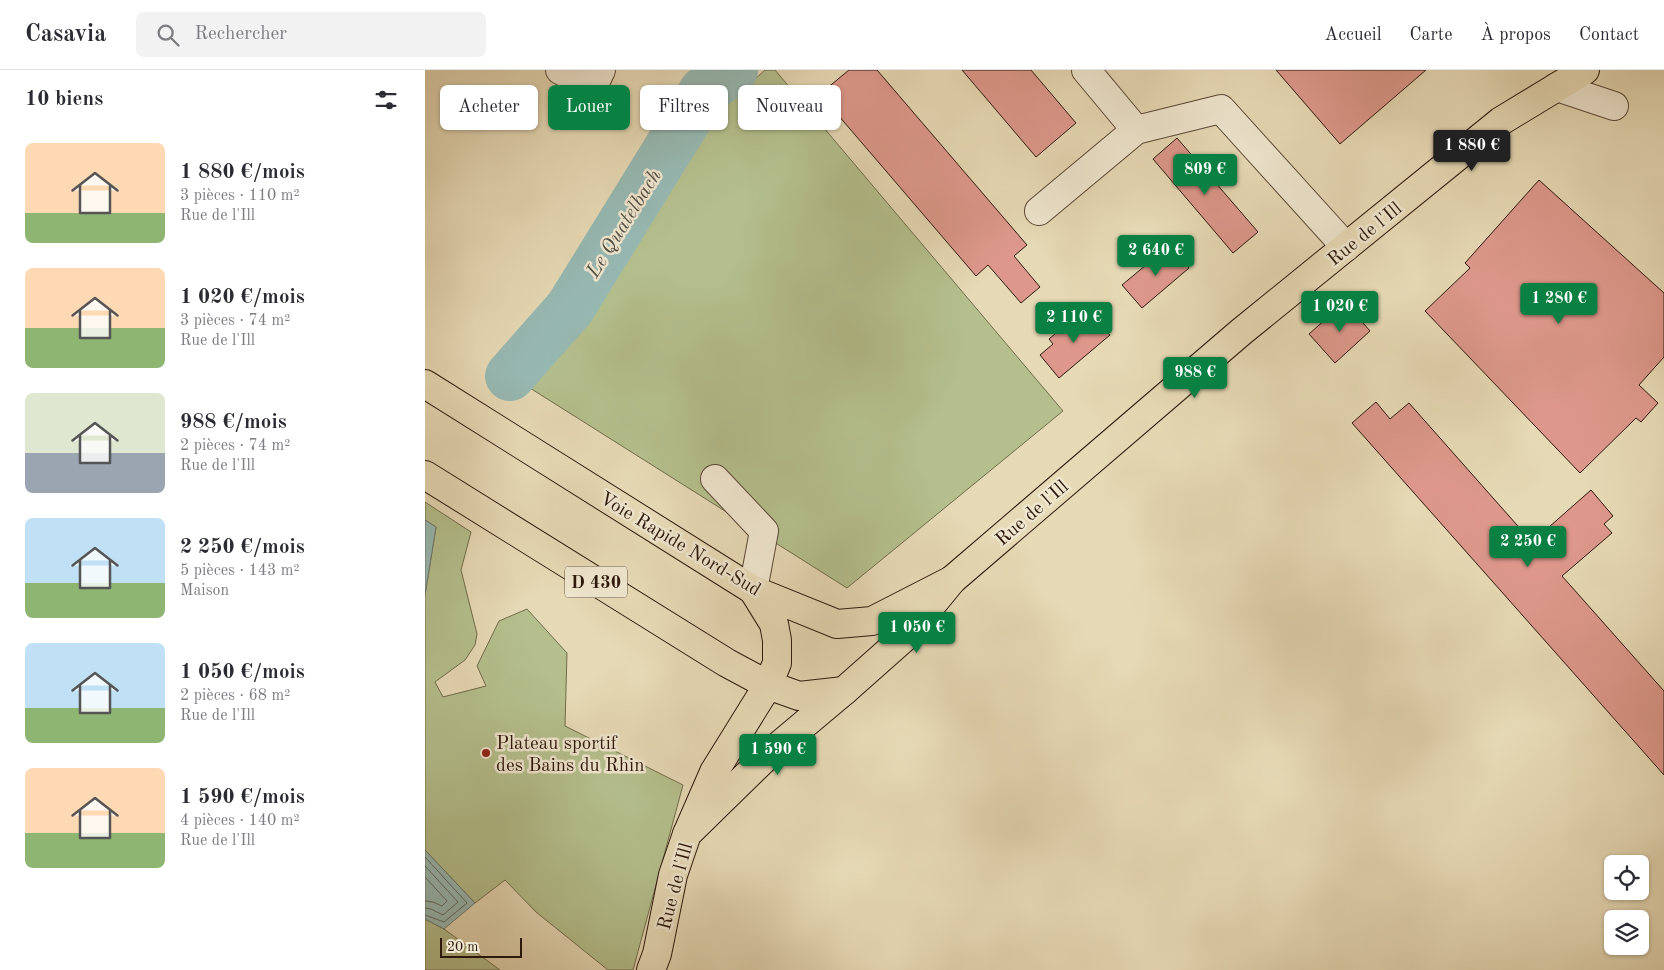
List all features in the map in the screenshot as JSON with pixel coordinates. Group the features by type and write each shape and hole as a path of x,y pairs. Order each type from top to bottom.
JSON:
{"main road":[{"name":"Rue de l'Ill","path":"651,970 657,954 673,875 687,834 770,753 844,691 905,636 952,580 1241,332 1552,78 1585,70"},
{"name":"Voie Rapide Nord-Sud","path":"425,384 753,590 837,624 872,621 952,580"},
{"name":"D 430","path":"425,475 727,663 769,685 799,696 844,691"},
{"path":"687,834 715,772 769,685 777,662 777,640 774,624 753,590"}],"lane":[{"path":"560,70 593,87 601,70"},
{"path":"1086,70 1136,130"},
{"path":"1552,78 1613,106"},
{"path":"1039,211 1136,130 1221,109 1346,247"},
{"path":"715,479 764,531 753,590"}],"green space":[{"path":"765,70 775,70 788,85 749,85"},
{"path":"738,95 738,130 826,130 1063,411 847,588 522,383 586,311 698,131 728,130 728,104"},
{"path":"425,502 471,532 461,570 477,634 475,645 465,660 435,682 443,697 486,686 477,666 499,621 527,609 567,653 565,726 683,785 633,970 608,970 536,912 505,880 475,903 425,850 425,595 436,527 425,520"},
{"path":"425,919 444,929 500,970 425,970"}],"water":[{"path":"425,520 436,527 425,595"},
{"path":"425,850 475,903 444,929 425,919"}],"building":[{"path":"849,70 877,70 1027,245 1014,256 1040,287 1021,303 988,265 976,276 841,118 841,85 831,85"},
{"path":"962,70 1031,70 1076,123 1036,157"},
{"path":"1276,70 1426,70 1340,144"},
{"path":"1177,138 1258,232 1233,253 1153,159"},
{"path":"1539,180 1664,293 1664,357 1639,385 1658,403 1641,422 1636,418 1580,473 1425,311 1470,268 1465,263"},
{"path":"1170,245 1189,268 1142,308 1122,285"},
{"path":"1345,302 1370,331 1335,363 1309,334"},
{"path":"1090,313 1110,335 1059,378 1040,355 1053,344 1049,339 1069,322 1073,327"},
{"path":"1376,402 1390,419 1409,403 1532,542 1591,490 1613,516 1604,524 1612,533 1562,576 1664,691 1664,775 1352,423"}],"waterway":[{"name":"Le Quatelbach","path":"510,376 570,308 704,91 733,70"}],"place":[{"name":"Plateau sportif des Bains du Rhin","path":"486,753"}]}
